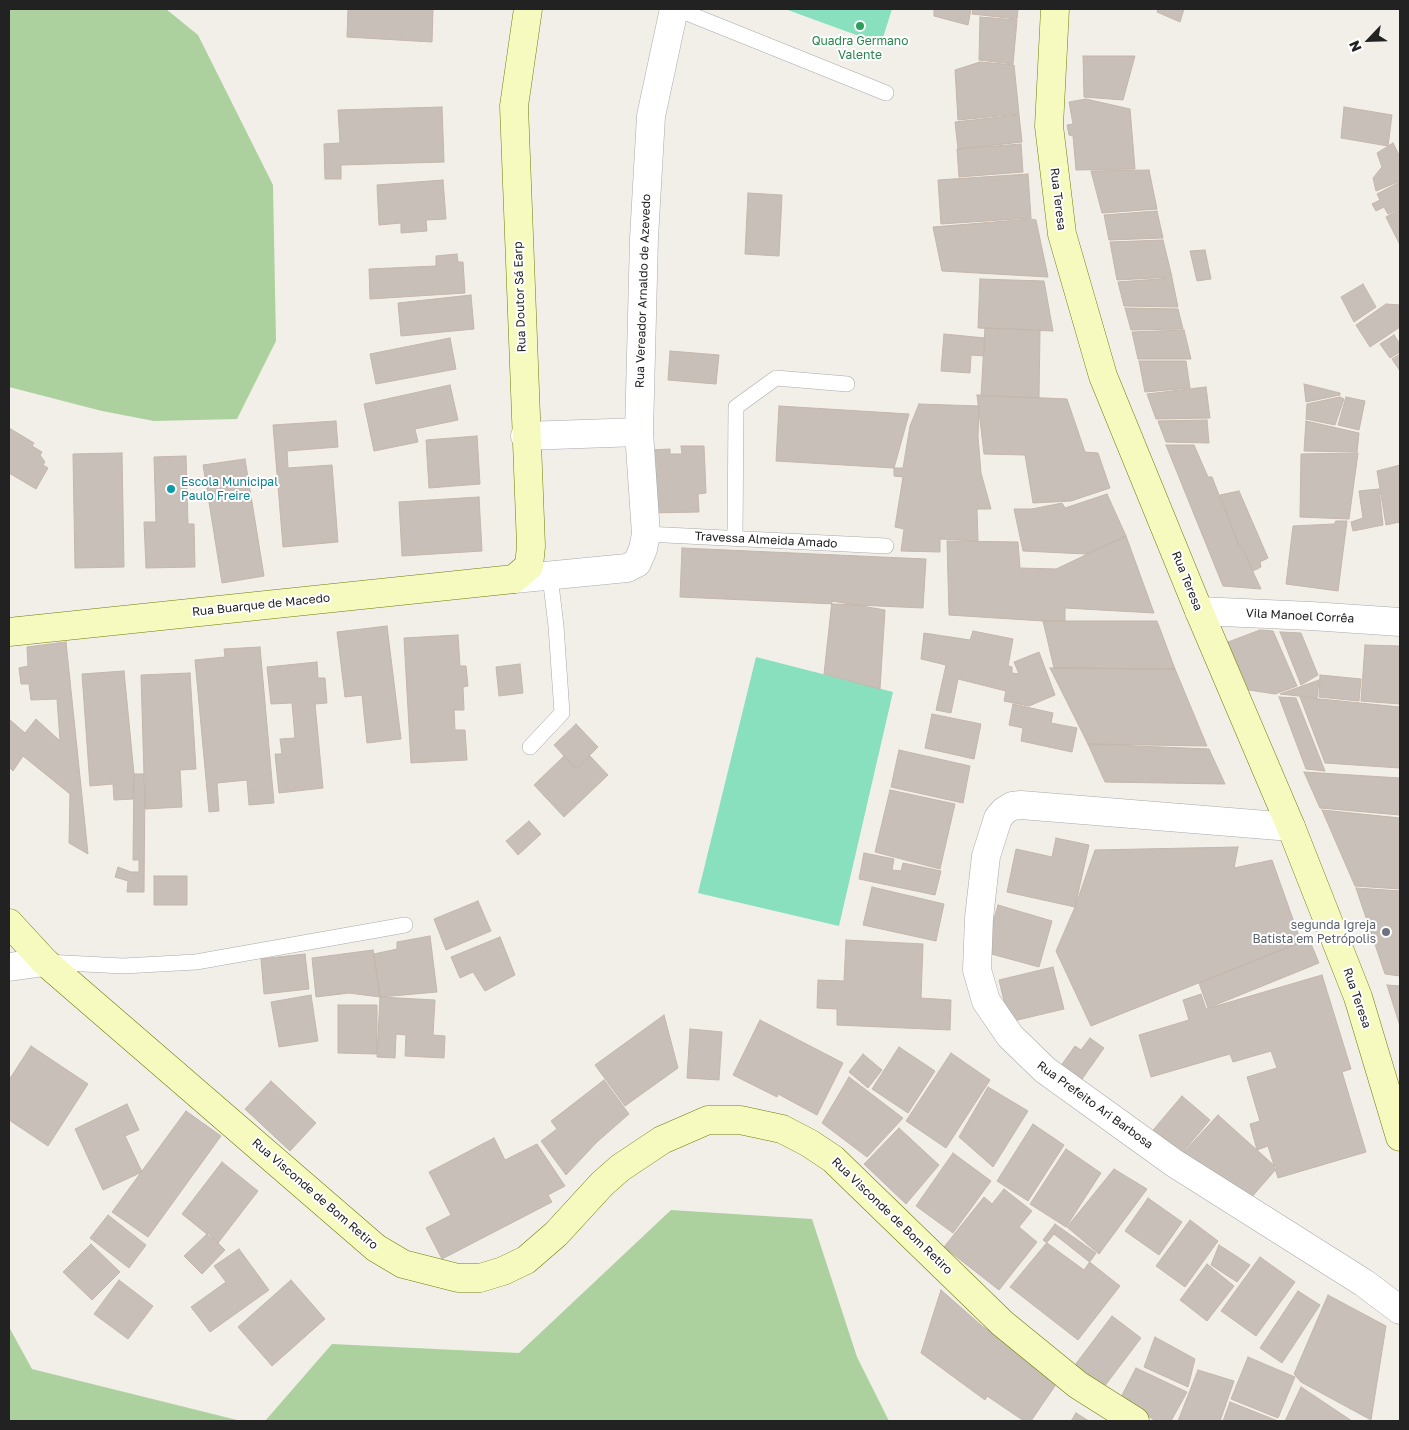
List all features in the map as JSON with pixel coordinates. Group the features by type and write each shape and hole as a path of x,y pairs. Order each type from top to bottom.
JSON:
{"main road":[{"name":"Rua Doutor Sá Earp","path":"514,579 529,566 531,546 525,436 514,106 528,9"},
{"name":"Rua Teresa","path":"1055,9 1049,126 1062,234 1102,376 1291,827 1358,997 1400,1137"},
{"name":"Rua Buarque de Macedo","path":"9,632 514,579"},
{"name":"Rua Visconde de Bom Retiro","path":"9,923 45,962 376,1248 404,1264 458,1278 480,1278 503,1271 526,1260 556,1234 602,1184 620,1168 662,1140 708,1120 740,1120 782,1129 809,1143 833,1159 1002,1323 1078,1385 1135,1421"}],"street":[{"name":"Rua Vereador Arnaldo de Azevedo","path":"550,576 627,568 636,562 646,534 638,432 644,238 651,116 674,9"},
{"path":"525,436 638,432"},
{"path":"514,579 550,576"},
{"name":"Vila Manoel Corrêa","path":"1199,611 1400,622"},
{"name":"Rua Prefeito Ari Barbosa","path":"1291,827 1021,805 1012,806 1004,810 998,818 986,856 979,918 977,970 986,1001 1010,1036 1045,1070 1174,1163 1364,1283 1400,1310"},
{"path":"9,967 45,962"}],"lane":[{"path":"677,9 886,93"},
{"path":"734,538 736,407 776,378 847,384"},
{"name":"Travessa Almeida Amado","path":"646,534 886,546"},
{"path":"530,747 562,713 556,626 550,576"},
{"path":"45,962 123,966 196,962 405,925"}],"green space":[{"path":"9,9 166,9 198,35 273,185 276,341 237,419 154,421 102,411 9,387"},
{"name":"Quadra Germano Valente","path":"785,9 892,9 881,44"},
{"path":"756,657 893,692 839,926 698,893"},
{"path":"671,1210 812,1219 857,1357 889,1421 265,1421 332,1344 519,1353"},
{"path":"9,1327 32,1369 241,1421 9,1421"}],"building":[{"path":"348,9 433,9 432,42 347,37"},
{"path":"934,9 971,9 968,25 934,16"},
{"path":"973,9 1018,9 1017,19 972,14"},
{"path":"1158,9 1184,9 1180,22 1157,12"},
{"path":"980,17 1017,20 1013,64 979,60"},
{"path":"1083,56 1135,56 1123,100 1084,97"},
{"path":"980,62 1014,65 1019,114 958,120 955,70"},
{"path":"1086,99 1130,109 1135,169 1076,170 1073,136 1069,135 1067,125 1073,124 1069,102"},
{"path":"442,107 444,162 341,165 341,179 325,179 324,144 340,143 338,110"},
{"path":"1344,107 1392,115 1388,146 1341,138"},
{"path":"1019,115 1022,142 958,149 955,122"},
{"path":"1393,143 1400,157 1400,181 1376,191 1373,178 1382,167 1377,153"},
{"path":"1021,144 1023,172 959,177 957,149"},
{"path":"1149,170 1157,209 1102,213 1091,171"},
{"path":"1028,174 1031,218 941,224 938,180"},
{"path":"443,180 446,219 426,220 427,231 401,233 401,223 379,225 377,185"},
{"path":"1400,182 1400,208 1388,214 1384,207 1376,211 1372,204 1380,200 1377,194"},
{"path":"748,193 782,195 779,256 745,254"},
{"path":"1400,209 1400,245 1386,217"},
{"path":"1157,211 1163,238 1109,240 1104,215"},
{"path":"1036,220 1048,277 942,271 933,227"},
{"path":"1163,240 1172,277 1117,280 1110,242"},
{"path":"1205,250 1211,279 1197,281 1190,251"},
{"path":"457,254 458,262 463,262 465,293 370,299 369,269 436,266 436,256"},
{"path":"1172,278 1178,307 1124,306 1118,282"},
{"path":"980,279 1044,281 1053,331 978,328"},
{"path":"1363,284 1376,307 1354,322 1341,297"},
{"path":"471,295 474,329 401,336 398,303"},
{"path":"1386,304 1400,305 1400,327 1370,347 1356,325"},
{"path":"1125,308 1178,309 1183,329 1131,330"},
{"path":"985,328 1040,330 1039,398 981,396"},
{"path":"1184,330 1191,359 1138,359 1132,332"},
{"path":"944,334 985,338 984,356 971,355 970,373 941,371"},
{"path":"1394,335 1400,344 1400,352 1390,358 1380,344"},
{"path":"450,338 456,369 376,384 370,354"},
{"path":"670,351 719,355 716,384 668,380"},
{"path":"1400,354 1400,371 1392,359"},
{"path":"1139,361 1186,361 1190,388 1145,392"},
{"path":"1304,384 1340,393 1340,395 1306,402"},
{"path":"450,385 458,420 415,429 418,442 374,451 364,404"},
{"path":"1206,387 1210,418 1156,419 1147,394"},
{"path":"977,395 1067,399 1085,452 1098,453 1110,488 1071,501 1033,503 1025,455 984,454"},
{"path":"1340,397 1344,399 1335,425 1306,419 1307,404"},
{"path":"1346,397 1365,401 1359,430 1338,425"},
{"path":"919,404 979,406 978,437 981,473 991,509 977,509 978,541 940,539 940,552 901,551 904,529 895,527 903,477 894,476 894,468 903,468 910,426"},
{"path":"779,406 909,414 894,468 776,461"},
{"path":"1207,420 1209,443 1166,442 1158,421"},
{"path":"336,421 338,447 287,451 288,468 332,465 338,542 283,547 273,425"},
{"path":"1306,421 1359,433 1357,452 1304,451"},
{"path":"9,428 34,443 32,446 42,452 40,455 45,462 43,465 48,468 36,489 9,473"},
{"path":"477,436 480,484 429,488 426,440"},
{"path":"1166,445 1194,445 1208,477 1212,477 1239,546 1241,546 1261,589 1223,586"},
{"path":"681,446 704,446 706,493 698,494 699,512 650,513 648,450 670,449 670,454 682,454"},
{"path":"122,453 124,567 75,568 73,454"},
{"path":"1358,453 1349,519 1300,517 1301,454"},
{"name":"Escola Municipal Paulo Freire","path":"186,456 188,524 194,524 195,567 146,568 144,522 156,522 154,457"},
{"path":"245,459 264,576 222,583 203,465"},
{"path":"1400,465 1400,522 1386,525 1377,471"},
{"path":"1379,489 1383,525 1353,531 1351,522 1363,518 1359,491"},
{"path":"1239,491 1268,558 1260,562 1261,567 1253,571 1242,546 1239,545 1220,495"},
{"path":"1107,494 1126,536 1086,554 1023,551 1014,509 1032,509 1062,503 1065,508"},
{"path":"479,497 482,551 402,556 399,502"},
{"path":"1336,521 1347,521 1338,591 1286,584 1293,526 1334,524"},
{"path":"1126,536 1154,613 1065,608 1065,621 949,615 947,541 1018,542 1020,568 1056,569"},
{"path":"682,548 926,559 923,608 680,597"},
{"path":"832,601 885,610 880,689 824,674"},
{"path":"1043,621 1157,621 1175,669 1054,668"},
{"path":"387,626 401,739 367,743 362,695 345,697 337,632"},
{"path":"1260,630 1273,631 1297,686 1275,694 1249,690 1228,642"},
{"path":"973,631 1013,639 1008,666 1012,667 1012,673 1019,674 1014,662 1039,652 1055,695 1029,706 1004,701 1006,691 958,679 951,713 936,710 946,665 921,659 924,633 970,640"},
{"path":"1280,632 1301,633 1318,675 1301,685"},
{"path":"458,635 460,666 466,666 468,686 463,687 464,710 454,710 455,730 465,730 467,760 411,763 404,638"},
{"path":"66,642 88,854 69,843 70,794 23,756 13,771 9,767 9,719 25,733 36,719 60,741 57,699 31,700 29,684 21,684 19,668 28,666 27,647"},
{"path":"1365,645 1400,646 1400,704 1361,701"},
{"path":"260,647 274,803 249,805 247,780 217,783 219,811 209,812 195,660 225,657 224,649"},
{"path":"317,662 318,678 325,678 327,703 315,704 323,788 279,793 275,754 282,754 280,739 295,738 292,703 271,704 267,667"},
{"path":"520,664 523,693 499,696 496,667"},
{"path":"1050,668 1175,669 1207,746 1088,744"},
{"path":"124,671 134,774 133,799 114,800 113,784 90,786 82,674"},
{"path":"190,673 196,769 180,770 182,807 145,809 141,675"},
{"path":"1320,675 1361,679 1359,701 1319,697"},
{"path":"1319,680 1317,698 1280,694"},
{"path":"1279,697 1296,698 1325,771 1306,769"},
{"path":"1300,697 1400,707 1400,768 1325,763"},
{"path":"1013,704 1053,713 1051,723 1077,728 1072,752 1021,741 1023,728 1009,725"},
{"path":"932,714 981,724 974,759 925,748"},
{"path":"576,724 598,747 576,769 554,745"},
{"path":"1088,744 1209,749 1225,784 1105,782"},
{"path":"899,750 970,766 963,803 891,787"},
{"path":"564,756 576,769 590,756 608,775 564,817 534,785"},
{"path":"1304,772 1400,778 1400,815 1320,808"},
{"path":"134,774 145,774 144,892 127,892 128,881 115,877 118,867 131,872 139,872 139,860 133,860"},
{"path":"890,790 955,804 940,869 875,852"},
{"path":"1322,810 1400,818 1400,889 1355,886"},
{"path":"529,821 541,834 518,855 506,841"},
{"path":"1056,838 1089,845 1075,907 1007,892 1016,849 1052,857"},
{"path":"1238,847 1234,868 1272,860 1301,942 1091,1026 1056,951 1075,907 1095,850"},
{"path":"864,853 894,859 892,870 901,871 903,863 941,871 935,895 859,879"},
{"path":"154,876 187,876 187,905 154,905"},
{"path":"872,887 944,904 936,941 863,925"},
{"name":"segunda Igreja Batista em Petrópolis","path":"1356,888 1400,891 1400,976 1385,974"},
{"path":"478,901 491,931 446,950 434,919"},
{"path":"998,905 1052,921 1039,967 984,952"},
{"path":"430,936 437,992 380,997 374,954 397,949 397,942"},
{"path":"500,937 515,975 485,991 473,972 460,978 451,957"},
{"path":"1309,939 1319,963 1208,1008 1199,983"},
{"path":"846,940 923,944 921,998 951,1000 950,1030 837,1025 837,1009 817,1008 818,980 844,981"},
{"path":"373,950 380,997 349,993 316,997 312,958"},
{"path":"305,954 309,989 264,994 261,959"},
{"path":"1053,967 1064,1009 1009,1022 999,980"},
{"path":"1322,975 1351,1069 1342,1072 1366,1152 1278,1178 1268,1146 1257,1150 1250,1124 1260,1121 1247,1077 1277,1068 1271,1051 1233,1062 1230,1054 1151,1077 1139,1035 1189,1020 1183,1000 1201,994 1206,1009"},
{"path":"1387,985 1400,986 1400,1026"},
{"path":"311,995 318,1041 279,1047 271,1002"},
{"path":"380,997 435,1000 433,1035 445,1036 444,1058 405,1056 406,1035 396,1034 395,1058 377,1057"},
{"path":"338,1005 377,1005 377,1054 338,1053"},
{"path":"664,1015 678,1068 625,1106 595,1065"},
{"path":"760,1020 843,1063 817,1115 778,1094 777,1097 733,1075"},
{"path":"690,1029 722,1032 719,1080 687,1078"},
{"path":"1090,1038 1104,1048 1080,1082 1060,1067 1075,1046 1081,1050"},
{"path":"31,1046 88,1084 48,1146 9,1120 9,1080"},
{"path":"899,1047 935,1071 908,1113 872,1089"},
{"path":"951,1053 990,1080 946,1148 906,1121"},
{"path":"863,1054 882,1070 868,1088 849,1072"},
{"path":"849,1077 903,1118 867,1157 822,1123"},
{"path":"604,1080 629,1114 597,1142 566,1175 541,1141 557,1129 551,1121"},
{"path":"271,1081 316,1123 290,1151 245,1109"},
{"path":"988,1087 1028,1111 993,1167 959,1137"},
{"path":"1182,1096 1210,1120 1176,1160 1148,1136"},
{"path":"127,1104 139,1130 125,1136 142,1172 103,1190 75,1129"},
{"path":"186,1111 221,1136 148,1237 112,1212"},
{"path":"1218,1115 1277,1168 1244,1206 1184,1152"},
{"path":"1033,1124 1064,1145 1028,1201 997,1181"},
{"path":"899,1128 939,1165 906,1204 864,1164"},
{"path":"494,1138 505,1160 537,1144 565,1186 548,1195 552,1202 442,1259 426,1228 451,1215 429,1172"},
{"path":"1066,1149 1101,1173 1066,1227 1030,1204"},
{"path":"953,1153 991,1181 953,1233 916,1206"},
{"path":"222,1162 258,1191 218,1243 182,1214"},
{"path":"1114,1169 1147,1189 1099,1254 1067,1227"},
{"path":"1004,1189 1032,1211 1019,1227 1037,1242 999,1290 944,1247 984,1197 992,1204"},
{"path":"1148,1198 1182,1222 1159,1255 1125,1231"},
{"path":"108,1215 146,1245 129,1268 90,1238"},
{"path":"1190,1220 1218,1241 1185,1287 1156,1266"},
{"path":"1055,1224 1096,1253 1084,1270 1043,1240"},
{"path":"208,1233 225,1250 202,1274 184,1256"},
{"path":"1054,1234 1120,1286 1078,1340 1010,1287"},
{"path":"91,1244 120,1272 92,1300 63,1272"},
{"path":"1219,1245 1250,1265 1237,1282 1211,1265"},
{"path":"239,1249 269,1290 210,1332 191,1307 226,1282 214,1266"},
{"path":"1260,1257 1295,1282 1256,1336 1221,1311"},
{"path":"1207,1264 1234,1286 1207,1321 1180,1300"},
{"path":"119,1280 153,1306 128,1339 94,1314"},
{"path":"291,1280 325,1319 272,1366 238,1327"},
{"path":"941,1290 982,1326 1059,1380 1031,1421 1024,1421 987,1396 985,1400 921,1353"},
{"path":"1298,1291 1320,1305 1282,1363 1260,1348"},
{"path":"1328,1295 1386,1326 1371,1420 1301,1382 1294,1374"},
{"path":"1112,1316 1141,1338 1104,1387 1075,1365"},
{"path":"1155,1337 1195,1359 1188,1387 1144,1367"},
{"path":"1248,1357 1295,1377 1278,1418 1231,1399"},
{"path":"1136,1368 1187,1392 1171,1421 1156,1421 1120,1399"},
{"path":"1198,1370 1234,1381 1220,1421 1178,1421"},
{"path":"1301,1387 1352,1421 1285,1421"},
{"path":"1230,1402 1278,1421 1223,1421"},
{"path":"1076,1413 1089,1421 1071,1421"}],"place":[{"name":"Quadra Germano Valente","path":"860,26"},
{"name":"Escola Municipal Paulo Freire","path":"171,489"},
{"name":"segunda Igreja Batista em Petrópolis","path":"1386,932"}]}
